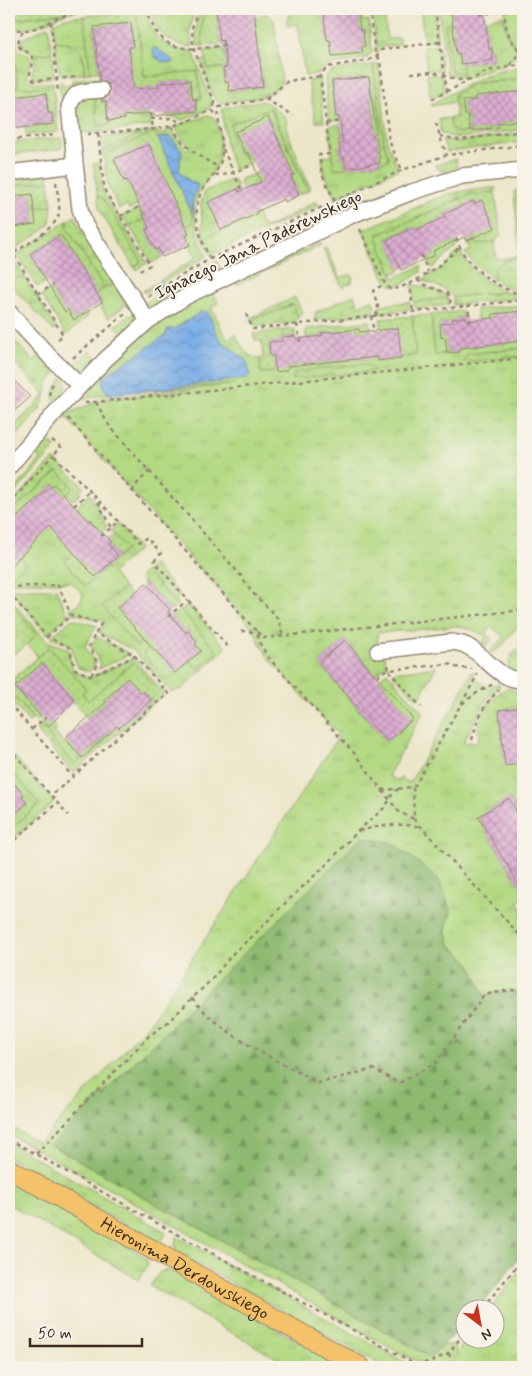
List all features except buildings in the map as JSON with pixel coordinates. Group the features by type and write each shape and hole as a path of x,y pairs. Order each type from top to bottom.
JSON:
{"main road":[{"name":"Hieronima Derdowskiego","path":"9,1169 361,1367"}],"street":[{"path":"101,90 79,92 72,98 68,107 80,209 86,225 148,321"},
{"path":"9,173 75,165"},
{"name":"Ignacego Jana Paderewskiego","path":"9,467 60,410 79,385 106,359 148,321 187,296 352,215 412,192 462,176 523,170"},
{"path":"9,312 79,385"},
{"path":"382,651 451,642 462,644 472,649 505,681 523,680"}],"path":[{"path":"9,28 23,31 42,26 68,15 114,9"},
{"path":"146,9 163,13 174,13 184,9"},
{"path":"146,9 155,31 167,42 185,49 227,45"},
{"path":"198,9 192,28 194,49 215,103 219,107"},
{"path":"369,9 375,52 380,61 389,141 402,170"},
{"path":"416,11 428,9"},
{"path":"435,9 447,92"},
{"path":"479,14 505,10 507,29 512,42 522,53"},
{"path":"51,22 59,99"},
{"path":"23,31 18,45 32,56 33,61 29,73 32,79 34,81 57,79"},
{"path":"219,107 266,99 288,81 320,76 327,67 369,60 377,56 381,50 440,42"},
{"path":"509,66 522,53 523,48"},
{"path":"432,100 488,71 523,64"},
{"path":"411,73 434,72 459,80 472,79"},
{"path":"320,76 330,154 319,155 322,174 335,201"},
{"path":"266,99 293,116"},
{"path":"81,134 172,126 212,110 215,103"},
{"path":"210,259 200,240 197,210 200,194 205,185 215,175 221,161 222,147 218,116 219,107"},
{"path":"212,110 218,116"},
{"path":"151,114 152,129"},
{"path":"440,136 460,140 522,131 520,117"},
{"path":"151,119 170,118 182,123"},
{"path":"326,123 343,121"},
{"path":"436,123 447,155"},
{"path":"172,126 176,134 189,149 218,167"},
{"path":"9,140 63,134"},
{"path":"98,134 105,190 150,265 138,272"},
{"path":"222,147 242,191"},
{"path":"215,175 234,173 256,164"},
{"path":"13,253 46,231 60,214 55,176"},
{"path":"120,216 139,207"},
{"path":"360,229 385,284 390,289 416,280 448,258 460,246"},
{"path":"456,238 468,259 483,274 508,291 523,295"},
{"path":"9,247 63,335 54,342"},
{"path":"421,255 428,272"},
{"path":"416,280 447,293 450,298 451,308"},
{"path":"410,282 413,312"},
{"path":"376,316 378,306 373,291 375,288 385,284"},
{"path":"38,294 53,285"},
{"path":"246,314 253,329 523,300"},
{"path":"468,306 470,323"},
{"path":"371,316 374,333"},
{"path":"297,324 300,342"},
{"path":"523,358 96,402 73,405 60,410 257,632 265,638 523,610"},
{"path":"96,402 108,424 242,577 250,590 272,610 282,627 282,636"},
{"path":"9,504 61,447 50,439 45,440 38,447 31,441"},
{"path":"53,455 97,498 139,544 147,538 161,554 154,561 229,648"},
{"path":"132,492 139,481 150,471"},
{"path":"74,506 90,491"},
{"path":"97,498 111,528"},
{"path":"101,536 117,522"},
{"path":"9,588 58,585 71,615"},
{"path":"9,593 47,637 69,647 75,669 91,676 135,656"},
{"path":"168,617 187,600"},
{"path":"71,615 102,624 89,646 98,664 91,676"},
{"path":"47,637 71,615"},
{"path":"241,631 257,632"},
{"path":"257,632 259,642 268,657 354,752 400,812 414,819 523,939"},
{"path":"51,796 151,707 169,694 135,656 96,633"},
{"path":"382,651 390,672 421,707"},
{"path":"377,677 389,668 449,664 455,667"},
{"path":"414,819 413,787 479,672"},
{"path":"461,705 475,694 505,681"},
{"path":"472,740 476,723 489,698 505,681"},
{"path":"9,703 73,777"},
{"path":"32,729 46,717"},
{"path":"9,748 68,815"},
{"path":"9,759 14,754"},
{"path":"382,789 413,787"},
{"path":"36,1154 149,1036 168,1022 213,978 235,951 253,936 358,831 383,809 398,789"},
{"path":"9,845 57,803"},
{"path":"358,831 374,827 406,824 421,827"},
{"path":"192,998 202,1010 240,1040 319,1083 373,1069 399,1083 436,1063 484,995 510,990 523,990"},
{"path":"9,1139 421,1367"},
{"path":"491,1298 523,1258"},
{"path":"416,1365 432,1361 449,1353 454,1346"},
{"path":"449,1353 452,1367"}],"green space":[{"path":"9,9 101,9 10,19"},
{"path":"188,9 195,9 190,29 192,47 178,44 166,37 157,27 153,13 171,15"},
{"path":"201,9 206,9 202,27 203,46 197,46 196,27"},
{"path":"206,9 216,9 220,40 223,40 224,44 203,46 202,27"},
{"path":"317,9 318,16 324,15 325,25 328,24 327,40 330,40 332,56 363,52 362,47 365,46 364,30 360,30 358,12 356,12 356,9 361,9 363,21 369,20 372,53 367,58 326,66 320,73 305,76 298,24 287,26 287,19 293,12"},
{"path":"372,9 384,9 387,39 399,38 400,44 383,47 377,53"},
{"path":"438,9 445,9 445,12 454,11 456,22 445,24 462,73 461,64 493,60 492,49 489,49 485,20 503,15 508,35 512,44 519,52 506,65 489,69 470,77 447,74"},
{"path":"505,9 523,9 523,48 521,52 508,32 505,22"},
{"path":"9,10 10,19 67,13 39,25 17,28 9,26"},
{"path":"142,10 148,17 153,31 160,40 175,49 193,51 210,98 211,105 207,110 183,120 165,115 197,111 196,99 201,99 197,71 144,77 136,11"},
{"path":"434,10 438,40 424,42 421,12"},
{"path":"136,11 144,77 197,71 201,98 193,100 190,80 159,83 159,87 133,90 129,47 133,46 130,23 94,27 99,72 90,72 84,16"},
{"path":"267,14 274,20 282,83 272,92 261,97 220,103 214,98 201,61 206,60 208,69 223,68 225,82 228,82 230,91 263,87 262,74 259,74 257,60 260,60 259,52 256,52 255,42 258,41 257,34 253,26 256,25 255,16"},
{"path":"84,16 90,72 84,74 84,59 71,43 55,41 53,24 64,18"},
{"path":"456,22 454,33 456,53 459,53 463,73 451,71 445,24"},
{"path":"48,26 52,53 33,55 21,46 21,40"},
{"path":"9,31 15,33 18,50 30,57 27,76 29,79 35,83 53,82 53,86 16,88 18,83"},
{"path":"9,38 18,83 16,88 9,88"},
{"path":"55,41 70,44 79,49 83,59 84,74 62,75 57,64"},
{"path":"439,45 442,72 435,69 427,70 424,47"},
{"path":"224,48 227,67 208,69 204,51"},
{"path":"52,53 54,75 50,78 33,78 32,73 35,63 33,55"},
{"path":"373,65 379,65 387,142 398,169 336,198 324,172 322,157 333,156 334,169 380,163 389,159 384,144"},
{"path":"373,65 384,144 389,159 380,163 369,77 332,81 336,116 339,116 340,120 329,121 325,78 330,72 345,68"},
{"path":"523,67 523,78 472,84 454,95 455,102 431,106 431,104 485,75"},
{"path":"433,74 442,77 444,92 431,99 427,75"},
{"path":"100,77 100,80 74,83 61,98 59,83 61,81 63,85 72,84 72,80"},
{"path":"523,78 523,91 463,101 465,115 468,115 470,131 460,133 451,128 450,118 456,117 454,95 472,84"},
{"path":"319,79 324,122 316,122 308,81"},
{"path":"100,80 102,101 106,101 110,124 98,126 92,81"},
{"path":"53,86 58,132 26,135 25,128 53,124 52,113 48,113 46,93 14,97 14,100 9,101 9,88"},
{"path":"94,96 98,126 110,124 110,120 124,119 124,116 148,114 150,126 95,133 79,132 77,108 86,97"},
{"path":"260,101 271,105 286,118 287,131 310,187 308,191 271,108 231,124 240,155 248,152 252,161 234,170 226,146 222,111 224,108"},
{"path":"270,108 308,191 299,195 291,176 294,174 288,161 282,155 285,153 268,117 236,132 245,153 240,156 232,138 231,124"},
{"path":"208,115 214,118 218,124 219,158 215,169 197,196 195,215 201,243 207,256 145,293 143,291 196,258 186,236 189,234 186,227 192,223 192,202 198,185 188,180 179,170 182,151 170,136 158,138 154,133 103,155 102,152 142,133 157,130 158,134 167,133 167,129 171,128 187,150 190,147 175,127"},
{"path":"450,118 451,128 460,133 499,127 499,123 516,121 519,130 459,138 441,134 439,119"},
{"path":"340,124 343,144 339,145 341,158 344,158 346,168 334,169 329,126"},
{"path":"154,132 193,216 192,223 186,227 174,200 115,160 124,181 127,180 139,205 129,209 127,205 119,209 108,186 103,155"},
{"path":"142,133 102,152 101,138"},
{"path":"523,133 523,142 447,152 442,139 458,142"},
{"path":"61,138 62,147 60,149 9,155 9,143"},
{"path":"456,159 457,168 450,170 439,170 435,165"},
{"path":"99,163 103,191 147,263 136,270 134,267 140,263 102,197 98,198 93,164"},
{"path":"259,172 263,181 243,190 239,180"},
{"path":"48,175 49,181 9,186 9,179"},
{"path":"233,179 238,189 209,202 217,220 214,222 218,232 203,239 201,203 205,191"},
{"path":"49,181 52,206 34,208 32,194 13,196 12,193 9,193 9,186"},
{"path":"496,188 495,192 469,195 459,199 458,192"},
{"path":"523,189 523,200 520,200 523,225 517,225 514,192"},
{"path":"458,192 459,199 376,236 394,278 421,266 421,272 404,283 397,286 389,284 363,230 445,195"},
{"path":"495,192 501,235 494,242 476,244 473,238 482,201 475,204 473,201 444,214 445,217 416,230 414,227 387,239 401,270 393,274 376,236 469,195"},
{"path":"102,197 140,259 140,263 134,267 99,208 98,198"},
{"path":"317,202 319,205 211,255 203,239 257,214 261,225 269,227"},
{"path":"52,206 50,222 45,229 14,250 9,244 9,223 12,223 13,227 35,224 34,208"},
{"path":"140,209 145,219 129,226 123,217 124,215"},
{"path":"75,216 79,226 113,282 112,285 104,288 67,228 67,221"},
{"path":"145,219 149,228 146,230 155,249 158,248 162,257 152,263 129,226"},
{"path":"67,221 67,228 104,288 96,293 61,235 30,254 43,275 50,280 37,287 17,254"},
{"path":"517,225 523,225 523,283 515,258 500,264 494,280 465,253 471,250 467,240 473,238 476,244 494,242 496,259 519,256"},
{"path":"454,239 457,244 456,248 432,268 427,258 433,251 453,242"},
{"path":"320,243 321,245 236,285 234,281"},
{"path":"326,247 340,278 351,275 353,278 352,282 342,287 323,248"},
{"path":"9,251 26,279 22,278 13,283 13,288 9,283"},
{"path":"459,251 479,275 505,292 453,297 443,288 422,280 442,268"},
{"path":"520,259 523,293 510,289 494,280 494,271 498,266 506,260"},
{"path":"217,261 221,271 202,281 197,271"},
{"path":"16,278 26,279 55,327 54,331 13,288"},
{"path":"113,282 126,305 108,318 99,304 102,302 96,293 112,285"},
{"path":"412,284 441,292 448,298 414,302"},
{"path":"54,288 54,294 65,312 68,311 74,320 86,312 88,316 66,335 42,296"},
{"path":"167,289 173,298 151,309 144,304"},
{"path":"212,292 218,303 211,307 227,339 236,335 247,354 260,359 261,373 288,370 288,366 377,357 378,361 416,355 412,316 431,315 435,355 459,352 459,348 523,341 523,348 468,354 464,361 523,356 523,622 509,636 503,646 493,653 489,652 504,637 492,627 486,633 492,639 483,649 480,647 486,637 474,630 457,626 377,633 378,645 385,657 386,666 375,675 345,640 319,663 386,742 413,719 379,679 385,673 388,673 423,713 388,776 398,781 400,778 410,783 471,672 475,672 472,677 490,689 493,685 499,685 500,687 488,697 463,743 479,741 478,723 491,699 506,688 523,692 523,707 499,710 505,765 523,764 523,822 509,798 478,817 523,891 523,898 518,902 523,911 523,990 484,995 469,962 450,945 446,928 451,911 438,878 430,1357 443,1345 454,1345 456,1354 460,1348 504,1348 504,1298 499,1298 523,1267 523,1367 431,1367 398,1352 9,1134 9,1126 39,1143 149,1024 339,736 268,657 255,631 64,415 104,399 235,384 119,393 245,379 250,375 245,359 222,342 216,334 211,318 201,312 174,329 167,330 166,335 107,392 112,394 77,399 146,333"},
{"path":"505,292 523,298 453,305 453,297"},
{"path":"354,295 359,306 372,300 375,305 374,313 314,320 316,312"},
{"path":"295,297 303,314 298,317 292,304 272,313 251,318"},
{"path":"448,298 448,305 417,309 414,302"},
{"path":"410,302 409,309 379,314 380,305"},
{"path":"293,304 298,317 294,323 259,326 253,324 251,318 272,313"},
{"path":"523,305 523,311 492,315 493,318 477,320 476,309"},
{"path":"463,311 463,318 453,319 453,322 440,324 441,337 445,337 447,353 435,355 431,315"},
{"path":"134,313 134,323 123,334 115,326"},
{"path":"412,316 416,355 401,357 382,330 380,319"},
{"path":"370,321 371,331 359,332 359,329 322,333 322,336 306,338 306,329"},
{"path":"295,329 295,336 282,337 282,341 269,342 270,356 274,356 276,372 261,373 260,359 263,358 262,342 255,340 253,334"},
{"path":"9,335 33,361 41,354 57,371 48,383 44,401 40,409 9,445 9,431 45,395 9,356"},
{"path":"523,348 523,356 463,362 468,354"},
{"path":"90,350 97,358 92,364 83,370 72,368"},
{"path":"364,364 370,366 375,371 292,379 300,371"},
{"path":"63,377 66,387 55,401 53,399 55,388"},
{"path":"47,442 56,447 9,500 9,496 41,459 35,454"},
{"path":"54,459 84,487 79,491 81,494 73,500 67,493 73,488 58,471 9,513 9,506"},
{"path":"58,471 73,488 65,496 54,484 11,522 13,525 9,529 9,513"},
{"path":"90,493 107,527 99,534 96,526 90,520 88,521 76,508"},
{"path":"118,524 139,549 112,573 124,588 102,606 147,636 184,665 190,660 198,669 217,652 181,610 188,604 226,648 182,689 171,692 133,650 99,633 105,621 72,613 70,609 81,601 83,596 80,590 70,582 9,582 9,579 26,564 20,556 53,525 60,533 58,536 68,547 70,545 76,551 65,561 86,585 126,549 111,531"},
{"path":"114,535 127,549 85,586 65,561 76,551 81,557 79,559 95,577 118,556 108,544 110,542 108,540"},
{"path":"20,556 26,564 9,579 9,567"},
{"path":"153,564 181,596 176,599 178,602 176,605 146,571"},
{"path":"146,571 176,605 170,610 146,583 143,585 141,575"},
{"path":"124,588 131,595 118,608 145,639 136,646 102,606"},
{"path":"9,589 56,589 68,616 47,634"},
{"path":"9,597 47,641 68,649 73,671 89,678 134,658 165,694 73,773 36,730 40,726 74,764 151,700 133,662 88,701 81,693 86,689 49,648 38,657 27,644 37,635 9,601"},
{"path":"9,601 37,635 17,653 9,652 9,642 18,633 9,624"},
{"path":"181,610 217,652 198,669 190,660 201,651 195,644 197,641 188,631 186,633 172,617"},
{"path":"72,619 97,626 85,646 95,664 89,672 77,667 71,645 51,637"},
{"path":"97,637 130,654 98,669 101,664 91,646"},
{"path":"523,645 523,662 520,665 523,669 523,675 509,671 508,667 512,656"},
{"path":"152,646 175,673 165,680 143,654"},
{"path":"49,647 86,689 82,693 88,701 133,662 159,692 151,700 127,679 104,699 106,702 87,718 42,663 15,687 41,717 36,722 9,691 9,682"},
{"path":"436,667 418,700 393,674 394,672"},
{"path":"9,691 33,719 29,722 9,699"},
{"path":"48,719 56,728 53,731 65,744 68,741 82,758 74,764 40,726"},
{"path":"14,756 54,802 9,843 9,830 39,804 9,768 9,761"},
{"path":"9,768 39,804 9,830 9,819 27,803 22,798 24,795 15,785 12,787 9,783"},
{"path":"362,837 393,843 438,878 451,911 446,928 450,945 469,962 484,995 523,990 523,1252 488,1298 454,1298 454,1334 430,1357 51,1145"},
{"path":"9,1143 166,1232 163,1239 156,1241 87,1204 9,1158"},
{"path":"9,1179 146,1258 148,1264 139,1280 9,1204"},
{"path":"177,1237 414,1367 385,1367 178,1253 175,1245"},
{"path":"167,1270 176,1273 345,1367 292,1367 150,1286 160,1272"}],"water":[{"path":"153,48 156,48 174,61 174,63 166,63 159,60 154,56"},
{"path":"170,136 182,151 179,170 188,180 198,185 192,202 193,216 158,138"},
{"path":"201,312 208,312 219,337 243,358 249,368 250,375 245,379 112,394 105,389 103,385 104,376 166,335 167,330 174,329"}]}
